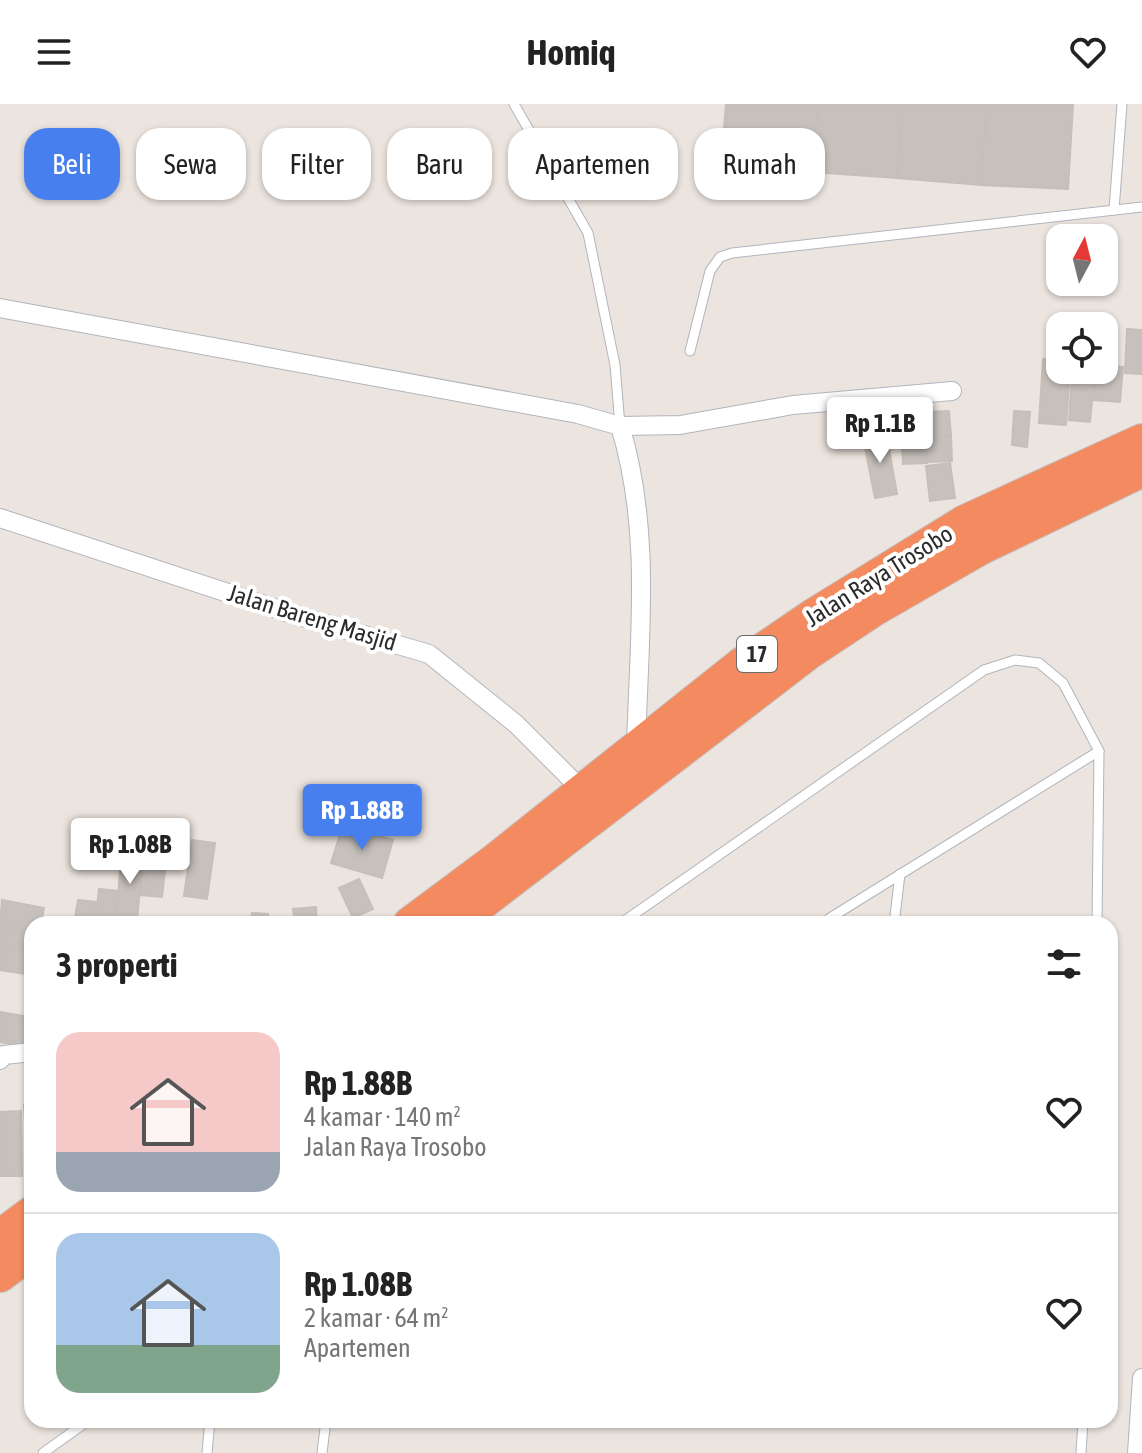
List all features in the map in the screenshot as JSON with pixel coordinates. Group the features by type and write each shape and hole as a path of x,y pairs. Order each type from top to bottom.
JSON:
{"highway":[{"name":"Jalan Raya Trosobo","path":"421,916 741,665 867,581 965,522 1142,441"},
{"name":"Jalan Raya Trosobo","path":"464,916 809,652 874,609 980,548 1142,470"},
{"path":"0,1237 24,1219"},
{"path":"0,1275 24,1257"}],"street":[{"path":"0,308 578,414 620,426 680,425 793,405 952,391"},
{"path":"620,426 632,468 642,539 636,746"},
{"name":"Jalan Bareng Masjid","path":"0,518 289,613 429,654 516,724 582,790"},
{"path":"0,1060 4,1055 24,1053"},
{"path":"1137,1453 1142,1378"}],"lane":[{"path":"514,104 588,233 615,365 620,426"},
{"path":"1114,210 1122,104"},
{"path":"690,351 710,271 720,257 1142,207"},
{"path":"631,916 984,670 1015,660 1039,663 1063,683 1099,751 1097,916"},
{"path":"837,916 1099,751"},
{"path":"895,916 900,874"},
{"path":"43,1453 78,1428"},
{"path":"207,1453 209,1428"},
{"path":"322,1453 325,1428"},
{"path":"1081,1453 1083,1428"}],"building":[{"path":"726,104 818,104 816,128 724,128"},
{"path":"818,104 903,104 897,178 825,173 825,128 816,128"},
{"path":"903,104 987,104 981,185 897,178"},
{"path":"987,104 1073,104 1068,189 981,185"},
{"path":"1127,329 1142,330 1142,374 1125,373"},
{"path":"1043,359 1046,359 1046,384 1069,384 1066,425 1039,423"},
{"path":"1118,367 1123,367 1120,402 1094,400 1095,384 1118,384"},
{"path":"1072,384 1094,384 1093,391 1071,389"},
{"path":"1071,389 1093,391 1090,422 1069,420"},
{"path":"923,408 927,463 903,464 900,409"},
{"path":"949,411 951,436 927,437 925,412"},
{"path":"1014,411 1030,412 1027,447 1012,445"},
{"path":"886,433 897,494 875,498 863,437"},
{"path":"951,436 952,461 928,462 927,437"},
{"path":"950,463 955,498 930,501 926,466"},
{"path":"343,825 393,840 382,878 331,863"},
{"path":"192,840 215,843 207,899 184,896"},
{"path":"122,849 143,851 138,916 116,916"},
{"path":"145,850 167,853 162,897 140,895"},
{"path":"359,879 373,909 352,916 339,888"},
{"path":"99,889 118,891 115,916 96,916"},
{"path":"2,900 44,908 42,916 24,916 24,930 0,926"},
{"path":"78,900 96,902 94,916 75,916"},
{"path":"316,907 317,916 294,916 293,909"},
{"path":"252,913 268,914 268,916 252,916"},
{"path":"0,926 24,930 24,950 0,945"},
{"path":"0,945 24,950 24,974 0,970"},
{"path":"0,1012 24,1016 24,1046 0,1042"},
{"path":"21,1111 22,1176 0,1176 0,1112"}]}
